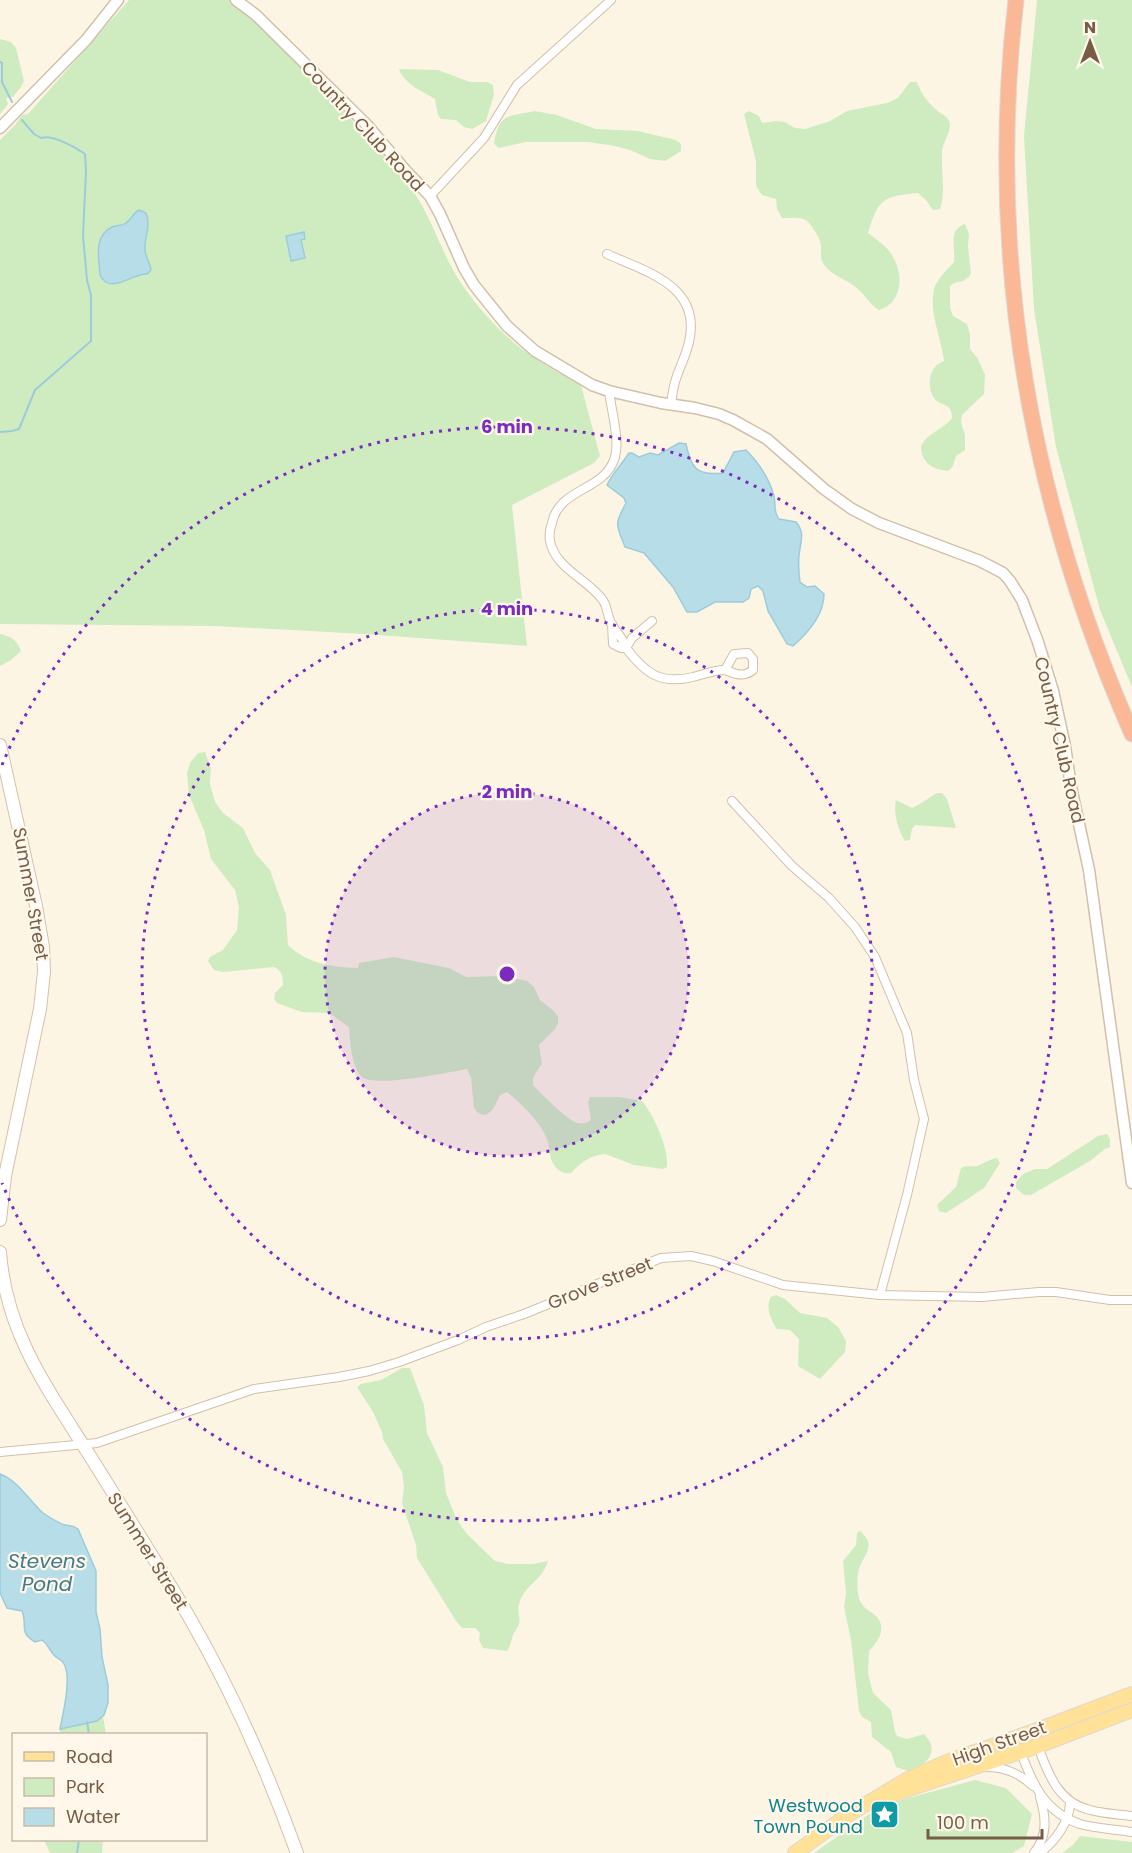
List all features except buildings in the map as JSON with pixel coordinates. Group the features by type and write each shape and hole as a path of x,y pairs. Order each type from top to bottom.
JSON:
{"highway":[{"path":"1016,0 1007,108 1007,200 1012,278 1024,375 1039,458 1060,540 1093,641 1132,734"}],"main road":[{"name":"Summer Street","path":"0,745 44,947 40,1009 5,1176 0,1220"},
{"name":"Summer Street","path":"0,1252 8,1301 16,1328 41,1378 186,1612 220,1672 253,1742 297,1853"},
{"name":"High Street","path":"871,1802 964,1770 1019,1745 1032,1732 1132,1694"},
{"name":"High Street","path":"795,1853 829,1828 898,1784 918,1774 949,1761 1019,1745 1038,1746 1132,1710"}],"street":[{"path":"0,128 86,40 118,0"},
{"name":"Country Club Road","path":"236,0 256,15 367,125 430,196 464,268 482,296 507,326 535,351 592,385 609,391 638,399 695,408 733,420 767,439 825,490 852,509 879,523 981,561 1003,573 1010,581 1023,600 1053,691 1089,870 1132,1183"},
{"path":"430,196 484,138 524,77 611,0"},
{"path":"608,254 665,280 680,294 688,309 691,325 690,342 674,383 671,404"},
{"path":"609,391 616,442 615,458 601,478 570,495 556,509 550,529 550,542 557,557 603,600 612,624 640,666 663,678 682,680 725,670"},
{"path":"626,648 632,638 652,621"},
{"path":"732,801 792,866 829,898 855,927 875,957 907,1033 914,1080 924,1119 907,1195 880,1295"},
{"name":"Grove Street","path":"0,1452 83,1445 110,1439 254,1389 339,1377 399,1362 661,1258 692,1256 783,1285 880,1295 982,1297 1056,1292 1110,1300 1132,1300"},
{"path":"1032,1732 1054,1784 1070,1802 1089,1810 1132,1816"},
{"path":"1019,1745 1031,1780 1051,1807 1080,1824 1132,1832"},
{"path":"964,1770 987,1767 1004,1768 1023,1777 1038,1791 1045,1814 1045,1830 1034,1853"},
{"path":"1040,1853 1054,1841 1067,1818 1070,1802"}],"green space":[{"path":"129,0 230,0 245,12 303,67 403,177 424,210 457,277 482,311 522,349 543,364 581,385 600,456 594,463 512,505 527,646 215,626 0,624 0,140 22,115 28,114"},
{"path":"1037,0 1132,0 1132,687 1100,610 1056,447 1034,309 1024,136"},
{"path":"0,39 11,42 16,48 24,81 13,97 6,98 8,104 0,114"},
{"path":"399,69 438,70 470,82 487,82 493,85 494,95 486,121 472,129 464,127 456,120 441,119 435,99 409,83"},
{"path":"910,82 917,82 929,102 946,117 950,124 942,152 942,202 940,209 933,210 918,193 889,198 879,206 868,233 891,253 899,272 899,288 892,302 879,310 855,287 832,273 824,265 821,259 820,241 808,222 801,218 782,218 777,209 776,199 762,195 756,186 756,161 744,114 749,111 759,116 762,123 785,122 795,128 805,129 830,121 847,111 887,103 898,98"},
{"path":"535,111 557,115 596,129 638,131 676,140 681,144 681,151 665,161 650,159 615,146 588,142 526,142 499,148 494,144 499,127 506,118"},
{"path":"965,224 969,234 971,273 963,281 950,286 950,307 953,316 967,324 970,349 978,359 985,375 984,394 962,415 965,450 956,456 953,466 948,471 928,464 923,457 921,446 928,437 952,418 950,409 934,398 930,386 933,369 944,361 934,316 933,298 937,282 954,262 954,235 959,227"},
{"path":"0,634 13,639 21,651 0,666"},
{"path":"205,752 211,768 210,784 215,802 223,813 243,828 255,853 270,870 286,915 288,945 312,960 338,967 358,968 359,963 394,957 449,968 466,977 504,976 527,981 534,987 540,1000 558,1017 555,1029 539,1045 542,1064 534,1076 533,1085 561,1112 579,1123 591,1120 588,1102 590,1097 619,1097 642,1101 660,1132 666,1151 667,1167 663,1169 634,1165 605,1154 586,1160 571,1173 562,1172 553,1163 548,1142 540,1126 507,1092 500,1095 490,1112 482,1115 474,1108 471,1078 467,1069 394,1080 368,1080 361,1076 355,1065 349,1027 329,1013 302,1012 277,1003 274,999 275,993 283,985 282,974 279,970 274,967 223,972 214,970 208,961 210,957 223,950 237,930 239,907 235,890 211,859 204,830 189,795 187,773 190,763 198,753"},
{"path":"937,793 942,793 947,799 956,828 915,825 910,840 905,841 897,821 896,800 912,808"},
{"path":"1107,1134 1110,1147 1090,1161 1031,1195 1024,1195 1016,1188 1016,1182 1023,1174 1035,1169 1047,1169 1098,1136"},
{"path":"997,1158 1000,1163 984,1188 946,1213 939,1211 937,1205 956,1187 961,1168 977,1166"},
{"path":"776,1295 785,1299 800,1313 827,1318 838,1327 846,1341 845,1352 820,1379 798,1366 799,1339 790,1330 777,1329 773,1322 769,1301"},
{"path":"402,1368 410,1368 424,1405 427,1433 443,1467 446,1493 457,1520 466,1533 495,1561 508,1564 533,1564 548,1561 542,1573 526,1590 520,1601 519,1624 507,1651 483,1648 479,1640 480,1633 475,1628 462,1628 417,1558 416,1545 402,1503 404,1487 402,1472 383,1439 373,1412 357,1387 381,1380"},
{"path":"860,1531 869,1547 858,1573 859,1598 862,1604 877,1617 881,1626 878,1639 869,1651 868,1673 873,1693 891,1710 897,1736 907,1739 924,1734 931,1746 930,1757 926,1762 908,1771 896,1767 891,1752 872,1737 871,1722 862,1717 859,1711 851,1640 844,1607 846,1593 843,1561 856,1545 857,1533"},
{"path":"103,1716 106,1733 60,1733 60,1729 97,1721"},
{"path":"975,1780 1006,1788 1032,1814 1024,1846 1012,1853 814,1853 882,1805"},
{"path":"1080,1836 1132,1842 1132,1853 1062,1853"},
{"path":"103,1841 102,1853 50,1853 45,1842"}],"water":[{"path":"139,210 146,213 147,218 145,250 151,270 147,274 109,284 100,275 98,248 102,236 112,227 126,223"},
{"path":"304,232 305,239 301,240 305,258 291,261 286,236"},
{"path":"679,443 686,444 690,459 696,469 714,474 723,473 734,452 746,450 769,483 779,519 796,522 799,526 802,534 799,562 800,582 807,587 815,586 824,594 821,609 814,623 793,646 787,644 768,611 763,591 758,586 751,589 749,598 743,602 715,602 697,612 687,612 673,587 644,553 625,547 618,521 626,503 624,498 607,485 609,481 629,453 639,457 650,453 658,455"},
{"name":"Stevens Pond","path":"0,1474 13,1481 43,1513 59,1523 78,1529 96,1571 96,1612 108,1685 108,1703 104,1715 97,1721 60,1729 67,1686 64,1664 42,1640 35,1642 27,1635 22,1611 7,1608 0,1593"}],"waterway":[{"path":"0,62 2,63 2,82 12,102"},
{"path":"0,432 19,429 35,390 91,341 91,295 87,280 83,236 85,154 57,139 41,138 34,134 22,120"},
{"path":"87,1722 89,1733"},
{"path":"77,1853 79,1841"}],"place":[{"name":"Westwood Town Pound","path":"884,1815"}]}
